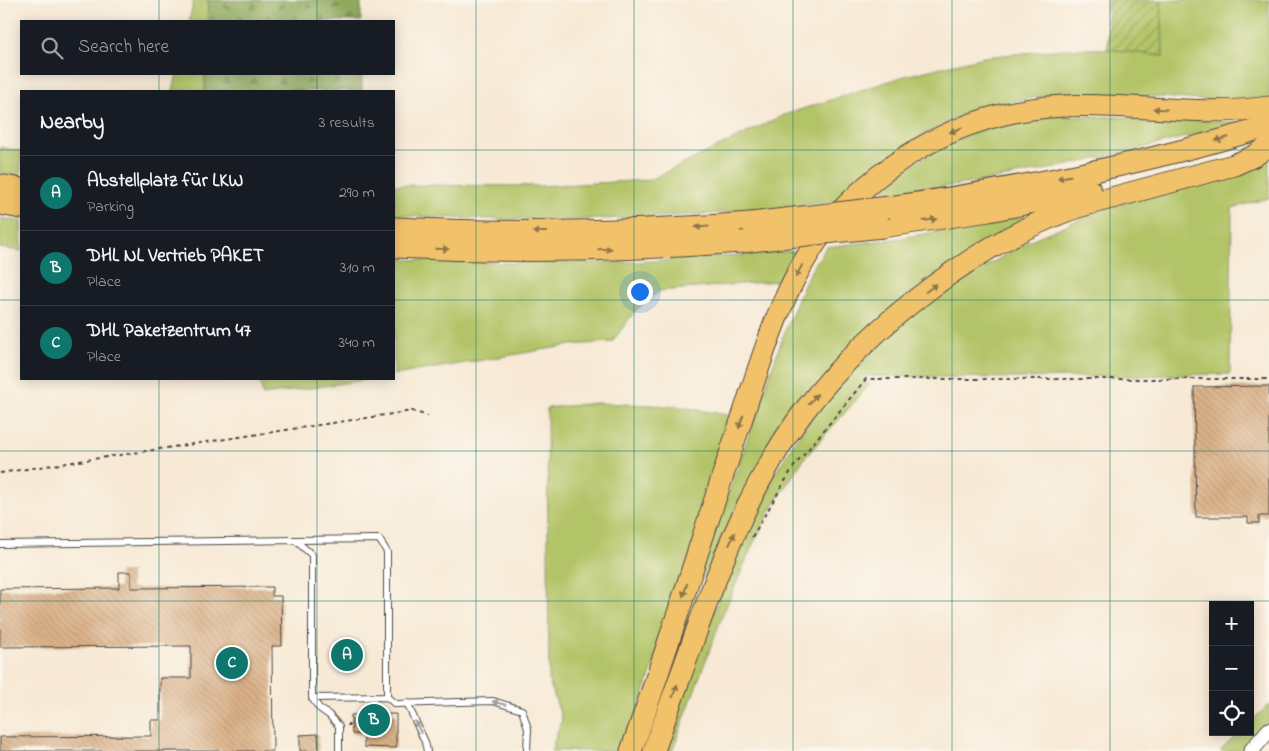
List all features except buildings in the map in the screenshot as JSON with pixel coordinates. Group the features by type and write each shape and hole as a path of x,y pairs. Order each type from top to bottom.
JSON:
{"highway":[{"path":"631,751 659,672 740,424 782,306 816,243 855,197 888,169 931,142 976,122 1014,112 1076,105 1208,111 1269,108"},
{"path":"395,228 456,231 574,232 662,229 751,223 889,207 1071,176 1163,155 1269,126"},
{"path":"395,247 471,250 559,250 662,247 741,242 882,227 989,211 1086,192 1269,146"},
{"path":"654,751 722,562 757,488 781,445 805,410 862,346 902,311 952,273 997,245 1047,219 1095,202 1234,164 1254,156 1269,146"},
{"path":"0,186 20,189"},
{"path":"0,204 20,208"}],"street":[{"path":"1251,751 1269,730"}],"lane":[{"path":"0,544 379,539 387,552 386,697"},
{"path":"296,540 312,555 312,698 319,708 330,715 339,726 339,751"},
{"path":"312,698 386,697 395,704 492,700 522,710 528,729 527,751"},
{"path":"407,703 426,742 427,751"}],"path":[{"path":"750,540 792,469 866,379 1269,379"},
{"path":"0,473 412,411 428,416"}],"green space":[{"path":"194,0 208,0 207,20 189,20"},
{"path":"208,0 361,0 361,20 207,20"},
{"path":"1107,0 1161,0 1163,56 1108,49"},
{"path":"1161,0 1269,0 1269,103 1256,104 1119,94 1062,93 969,111 913,140 865,178 846,200 733,212 620,218 507,219 395,215 395,185 542,186 650,180 784,115 905,76 984,57 1065,49 1108,49 1163,56"},
{"path":"177,75 205,75 205,90 173,90"},
{"path":"205,75 362,75 362,90 205,90"},
{"path":"1045,116 1240,122 1058,167 966,184 873,195 917,162 948,144 999,125"},
{"path":"0,147 20,151 20,176 0,173"},
{"path":"1269,160 1269,198 1232,208 1230,374 1019,378 862,376 870,384 803,460 773,506 752,546 723,614 672,751 659,751 756,504 799,435 822,405 863,360 910,315 957,283 1033,239 1107,208"},
{"path":"1046,213 887,317 734,511 703,579 699,578 785,331 808,276 826,247 894,239"},
{"path":"0,218 20,221 20,251 0,248"},
{"path":"799,251 788,280 659,291 635,311 612,342 571,345 395,375 395,259 510,263 638,262"},
{"path":"259,380 364,380 263,395"},
{"path":"595,403 676,406 739,417 624,751 551,751 562,719 549,681 547,408"},
{"path":"1269,705 1269,723 1245,751 1220,751 1236,736 1254,736 1254,718"}],"place":[{"name":"Abstellplatz für LKW","path":"347,655"},
{"name":"DHL Paketzentrum 47","path":"232,663"},
{"name":"DHL NL Vertrieb PAKET","path":"374,720"}]}
